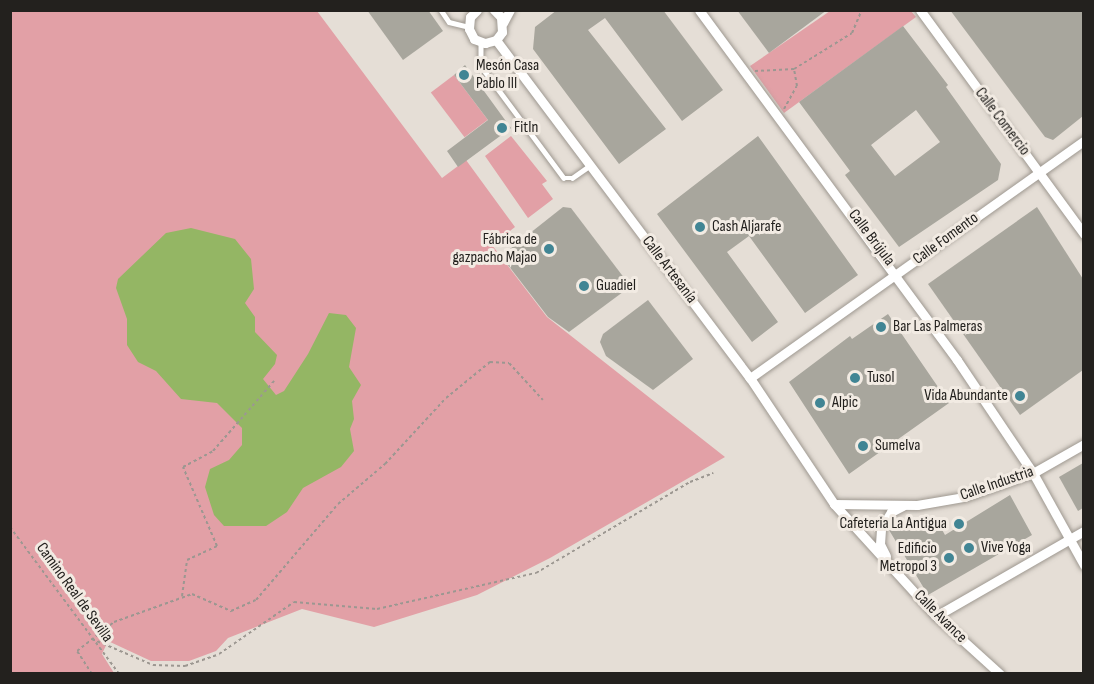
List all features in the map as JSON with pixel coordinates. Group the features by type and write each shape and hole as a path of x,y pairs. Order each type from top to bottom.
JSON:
{"street":[{"path":"494,10 503,23"},
{"path":"474,11 469,27 481,42 496,40 510,10"},
{"name":"Calle Brújula","path":"699,10 898,274 1033,473"},
{"name":"Calle Comercio","path":"920,10 1083,234"},
{"name":"Calle Artesanía","path":"496,40 750,378 834,504"},
{"name":"Calle Fomento","path":"750,378 1083,141"},
{"name":"Calle Industria","path":"834,504 905,505 964,497 1033,473 1083,444"},
{"path":"1033,473 1071,538 1083,565"},
{"name":"Calle Avance","path":"834,504 936,616 1000,674"},
{"path":"890,565 880,544 881,528 891,512 905,505"},
{"path":"936,616 1083,531"}],"lane":[{"path":"441,10 449,22 469,27"},
{"path":"481,42 482,66 564,178 572,178 590,165"}],"path":[{"path":"745,71 794,69 852,33 862,10"},
{"path":"779,117 797,86 794,69"},
{"path":"92,674 77,651 114,622 192,594 231,611 256,600 338,504 385,464 446,398 490,362 509,363 543,400"},
{"path":"182,597 187,560 217,546 183,467 213,451 274,381"},
{"path":"92,639 153,665 185,666 219,654 294,602 377,609 536,573 690,482 713,472"},
{"name":"Camino Real de Sevilla","path":"10,527 119,674"}],"shaded area":[{"path":"10,11 317,11 442,178 466,160 515,227 492,245 547,317 725,457 550,558 477,595 374,627 302,609 228,638 216,651 189,661 151,661 108,641 102,654 114,673 11,673"},
{"path":"830,11 911,11 916,17 784,113 750,66"},
{"path":"454,75 488,120 465,137 431,92"},
{"path":"511,136 547,181 542,184 553,199 528,218 485,156"},
{"path":"191,228 235,239 251,259 254,289 245,303 255,317 255,332 277,355 275,364 263,379 276,395 284,391 308,354 329,313 346,315 356,328 349,367 361,385 352,401 354,419 350,429 354,451 341,467 303,488 287,512 266,526 224,526 214,515 205,487 210,469 229,460 242,445 242,428 217,403 181,399 156,371 138,362 127,345 127,319 116,288 118,279 166,233"}],"building":[{"path":"367,10 428,10 443,31 403,60"},
{"path":"557,10 663,10 723,90 682,121 605,18 588,30 666,129 619,164 533,49 535,27"},
{"path":"737,10 827,10 769,53"},
{"path":"950,10 1083,10 1083,116 1053,140 1045,137"},
{"path":"903,26 948,85 946,87 1001,164 998,180 899,247 845,175 850,171 799,102","holes":["916,110 940,142 895,176 871,145"]},
{"path":"465,65 511,128 458,167 447,151 488,120 454,75"},
{"path":"758,136 858,275 805,313 749,236 727,252 778,322 752,342 657,214"},
{"path":"563,207 571,208 628,283 627,289 569,332 548,317 501,256"},
{"path":"1037,207 1083,279 1083,370 1020,415 928,284"},
{"path":"648,300 693,359 653,390 606,356 600,342 603,334"},
{"path":"888,314 949,403 849,474 789,382 850,336 852,339"},
{"path":"1083,463 1083,508 1078,511 1059,477"},
{"name":"Edificio Metropol 3","path":"1010,495 1032,535 928,595 889,530 936,519 945,535"}],"place":[{"name":"Mesón Casa Pablo III","path":"464,75"},
{"name":"FitIn","path":"502,128"},
{"name":"Cash Aljarafe","path":"700,227"},
{"name":"Fábrica de gazpacho Majao","path":"549,249"},
{"name":"Guadiel","path":"584,286"},
{"name":"Bar Las Palmeras","path":"881,327"},
{"name":"Tusol","path":"855,378"},
{"name":"Vida Abundante","path":"1020,396"},
{"name":"Alpic","path":"820,403"},
{"name":"Sumelva","path":"863,446"},
{"name":"Cafeteria La Antigua","path":"959,524"},
{"name":"Vive Yoga","path":"969,548"},
{"name":"Edificio Metropol 3","path":"949,558"}]}
